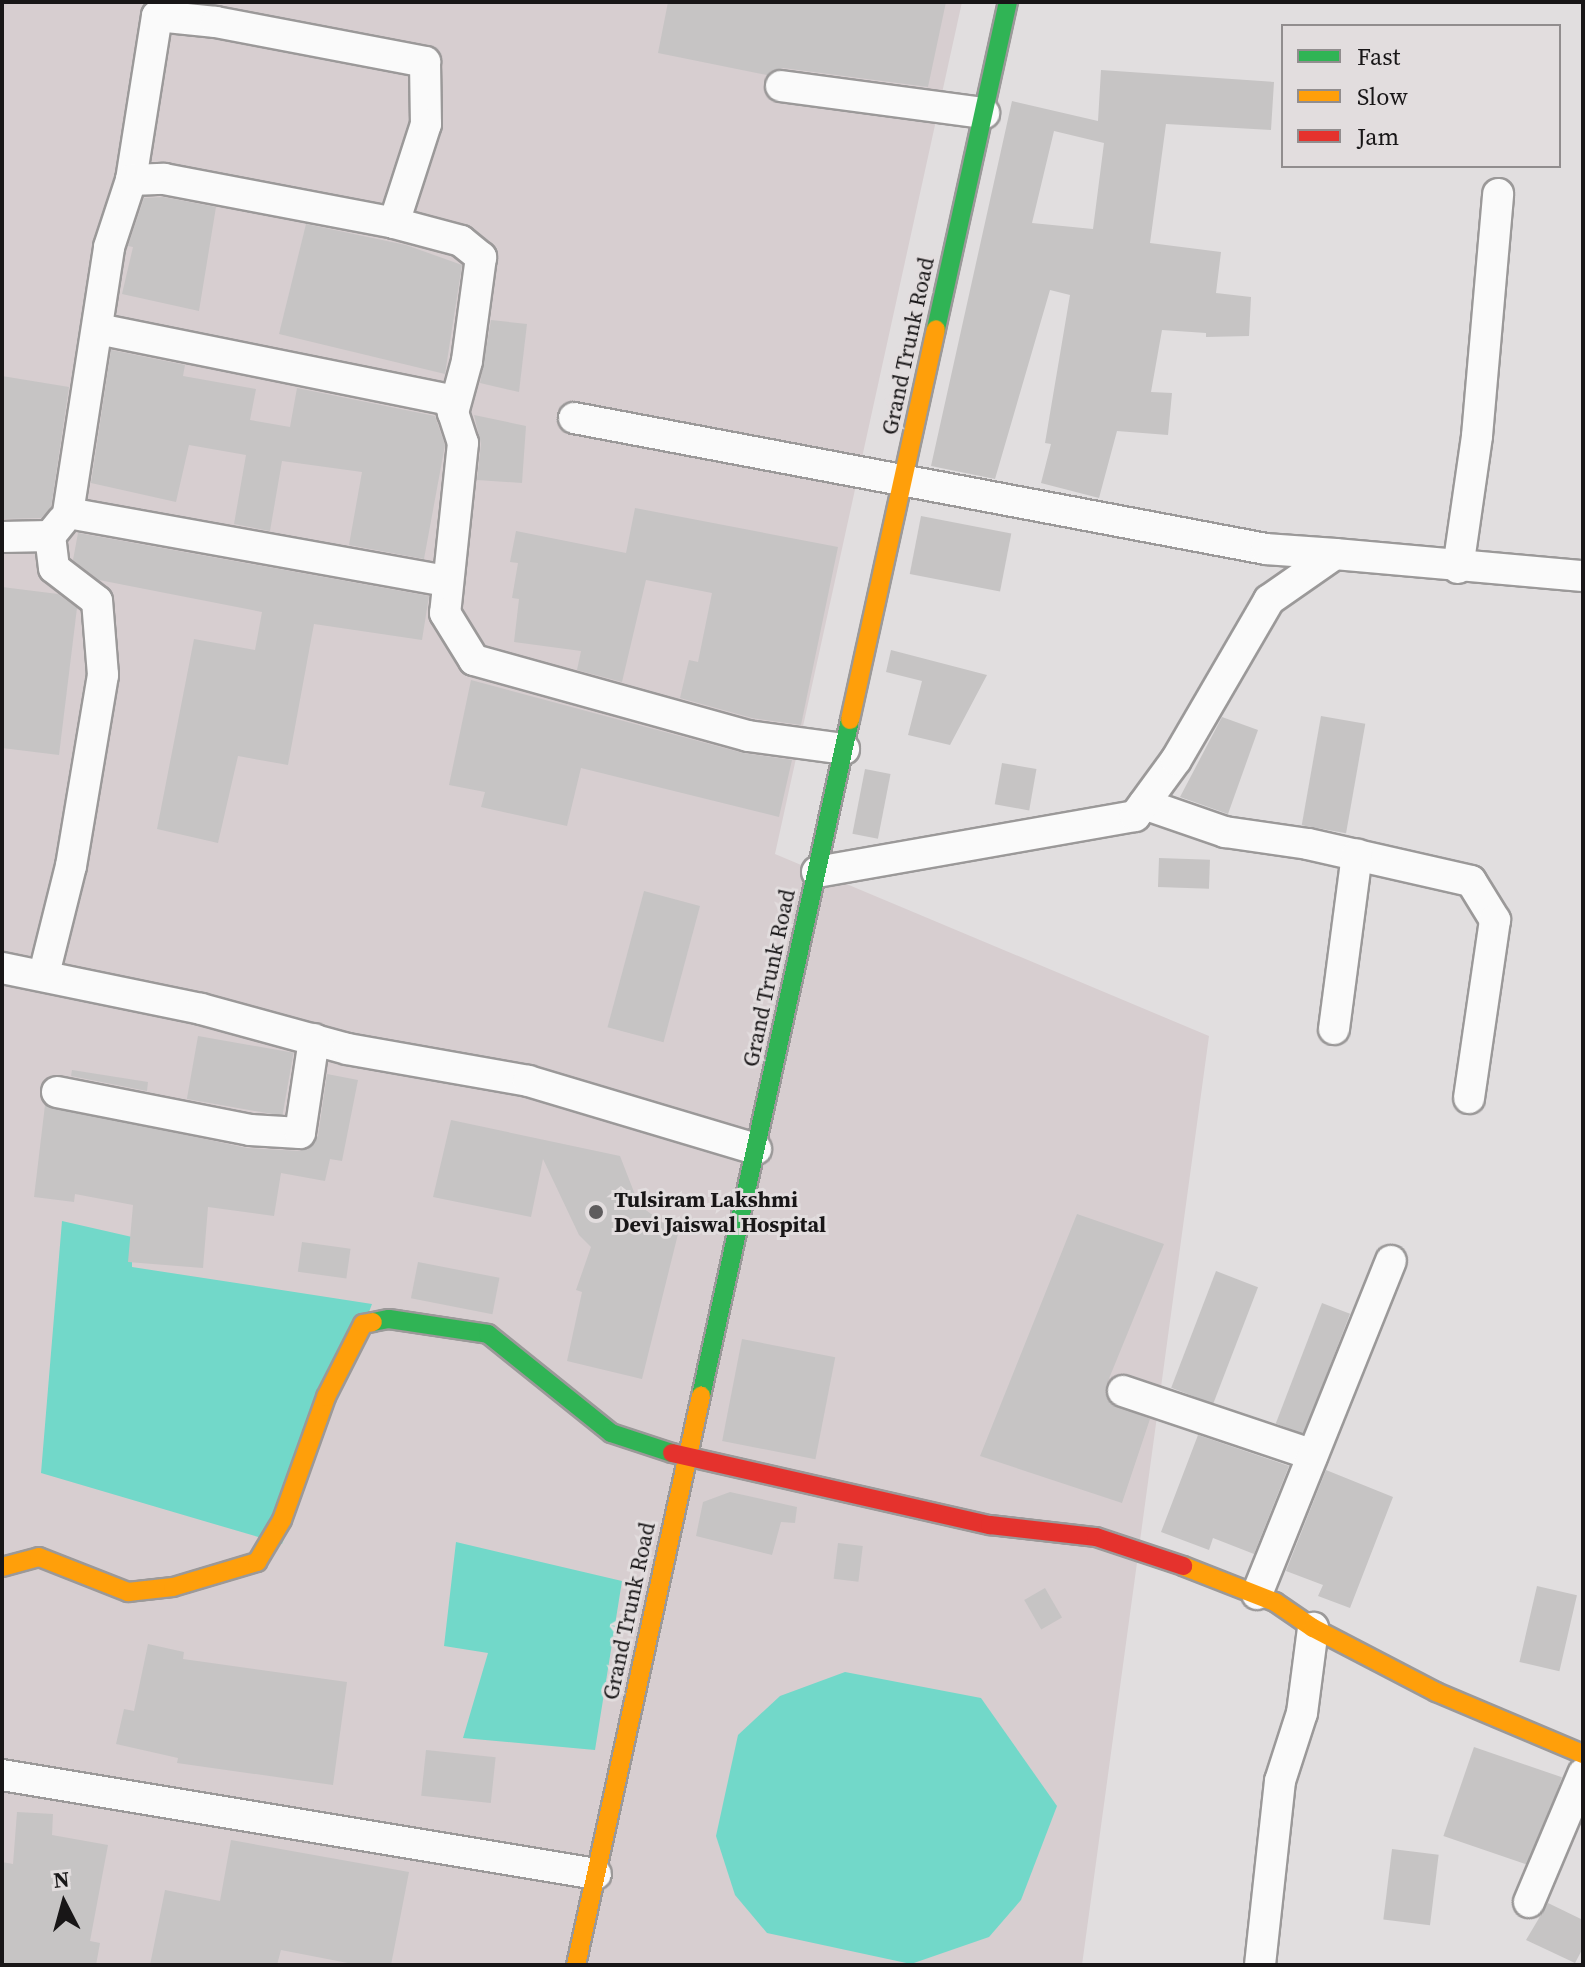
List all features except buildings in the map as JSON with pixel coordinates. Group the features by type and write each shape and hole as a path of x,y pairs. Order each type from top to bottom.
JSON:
{"main road":[{"name":"Grand Trunk Road","path":"576,1965 1008,2"},
{"path":"2,1567 39,1557 128,1592 173,1587 257,1562 282,1520 326,1397 363,1324 389,1319 488,1334 611,1433 688,1458 990,1525 1096,1537 1257,1594 1313,1628 1436,1692 1583,1754"}],"street":[{"path":"44,974 71,866 103,675 97,601 54,568 59,524 98,329 109,247 131,180 157,16 216,22 425,62 426,124 394,223"},
{"path":"781,86 984,113"},
{"path":"131,180 164,179 394,223 461,241 481,257 467,361 453,413"},
{"path":"1458,568 1477,436 1498,194"},
{"path":"98,329 449,400 463,443 445,613 474,660 748,736 844,749"},
{"path":"574,418 1266,549 1458,568 1583,576"},
{"path":"2,537 59,524 446,581"},
{"path":"817,872 1135,816 1184,747 1269,600 1335,554"},
{"path":"1144,804 1225,832 1357,855 1471,881 1495,920 1469,1098"},
{"path":"1334,1029 1357,855"},
{"path":"2,968 44,974 314,1039 528,1081 756,1149"},
{"path":"57,1092 250,1130 300,1133 314,1039"},
{"path":"1257,1594 1391,1261"},
{"path":"1123,1391 1313,1455"},
{"path":"1260,1965 1280,1781 1302,1713 1313,1628"},
{"path":"1529,1902 1583,1774"},
{"path":"2,1775 596,1874"}],"shaded area":[{"path":"2,2 962,2 775,854 1209,1036 1082,1965 2,1965"},
{"path":"62,1221 132,1237 132,1267 372,1304 282,1544 41,1473"},
{"path":"456,1542 622,1581 595,1750 463,1738 488,1653 444,1646"},
{"path":"845,1672 981,1698 1057,1806 1021,1900 989,1937 911,1964 767,1933 735,1895 716,1836 738,1735 780,1696"}],"traffic: fast":[{"path":"936,329 1008,2"},
{"path":"701,1396 850,720"},
{"path":"373,1322 389,1319 488,1334 611,1433 672,1453"}],"traffic: slow":[{"path":"850,720 936,329"},
{"path":"2,1567 39,1557 128,1592 173,1587 257,1562 282,1520 326,1397 363,1324 373,1322"},
{"path":"576,1965 701,1396"},
{"path":"1183,1566 1275,1602 1313,1628 1436,1692 1583,1754"}],"traffic: jam":[{"path":"672,1453 990,1525 1096,1537 1183,1566"}],"place":[{"name":"Tulsiram Lakshmi Devi Jaiswal Hospital","path":"596,1212"}]}
